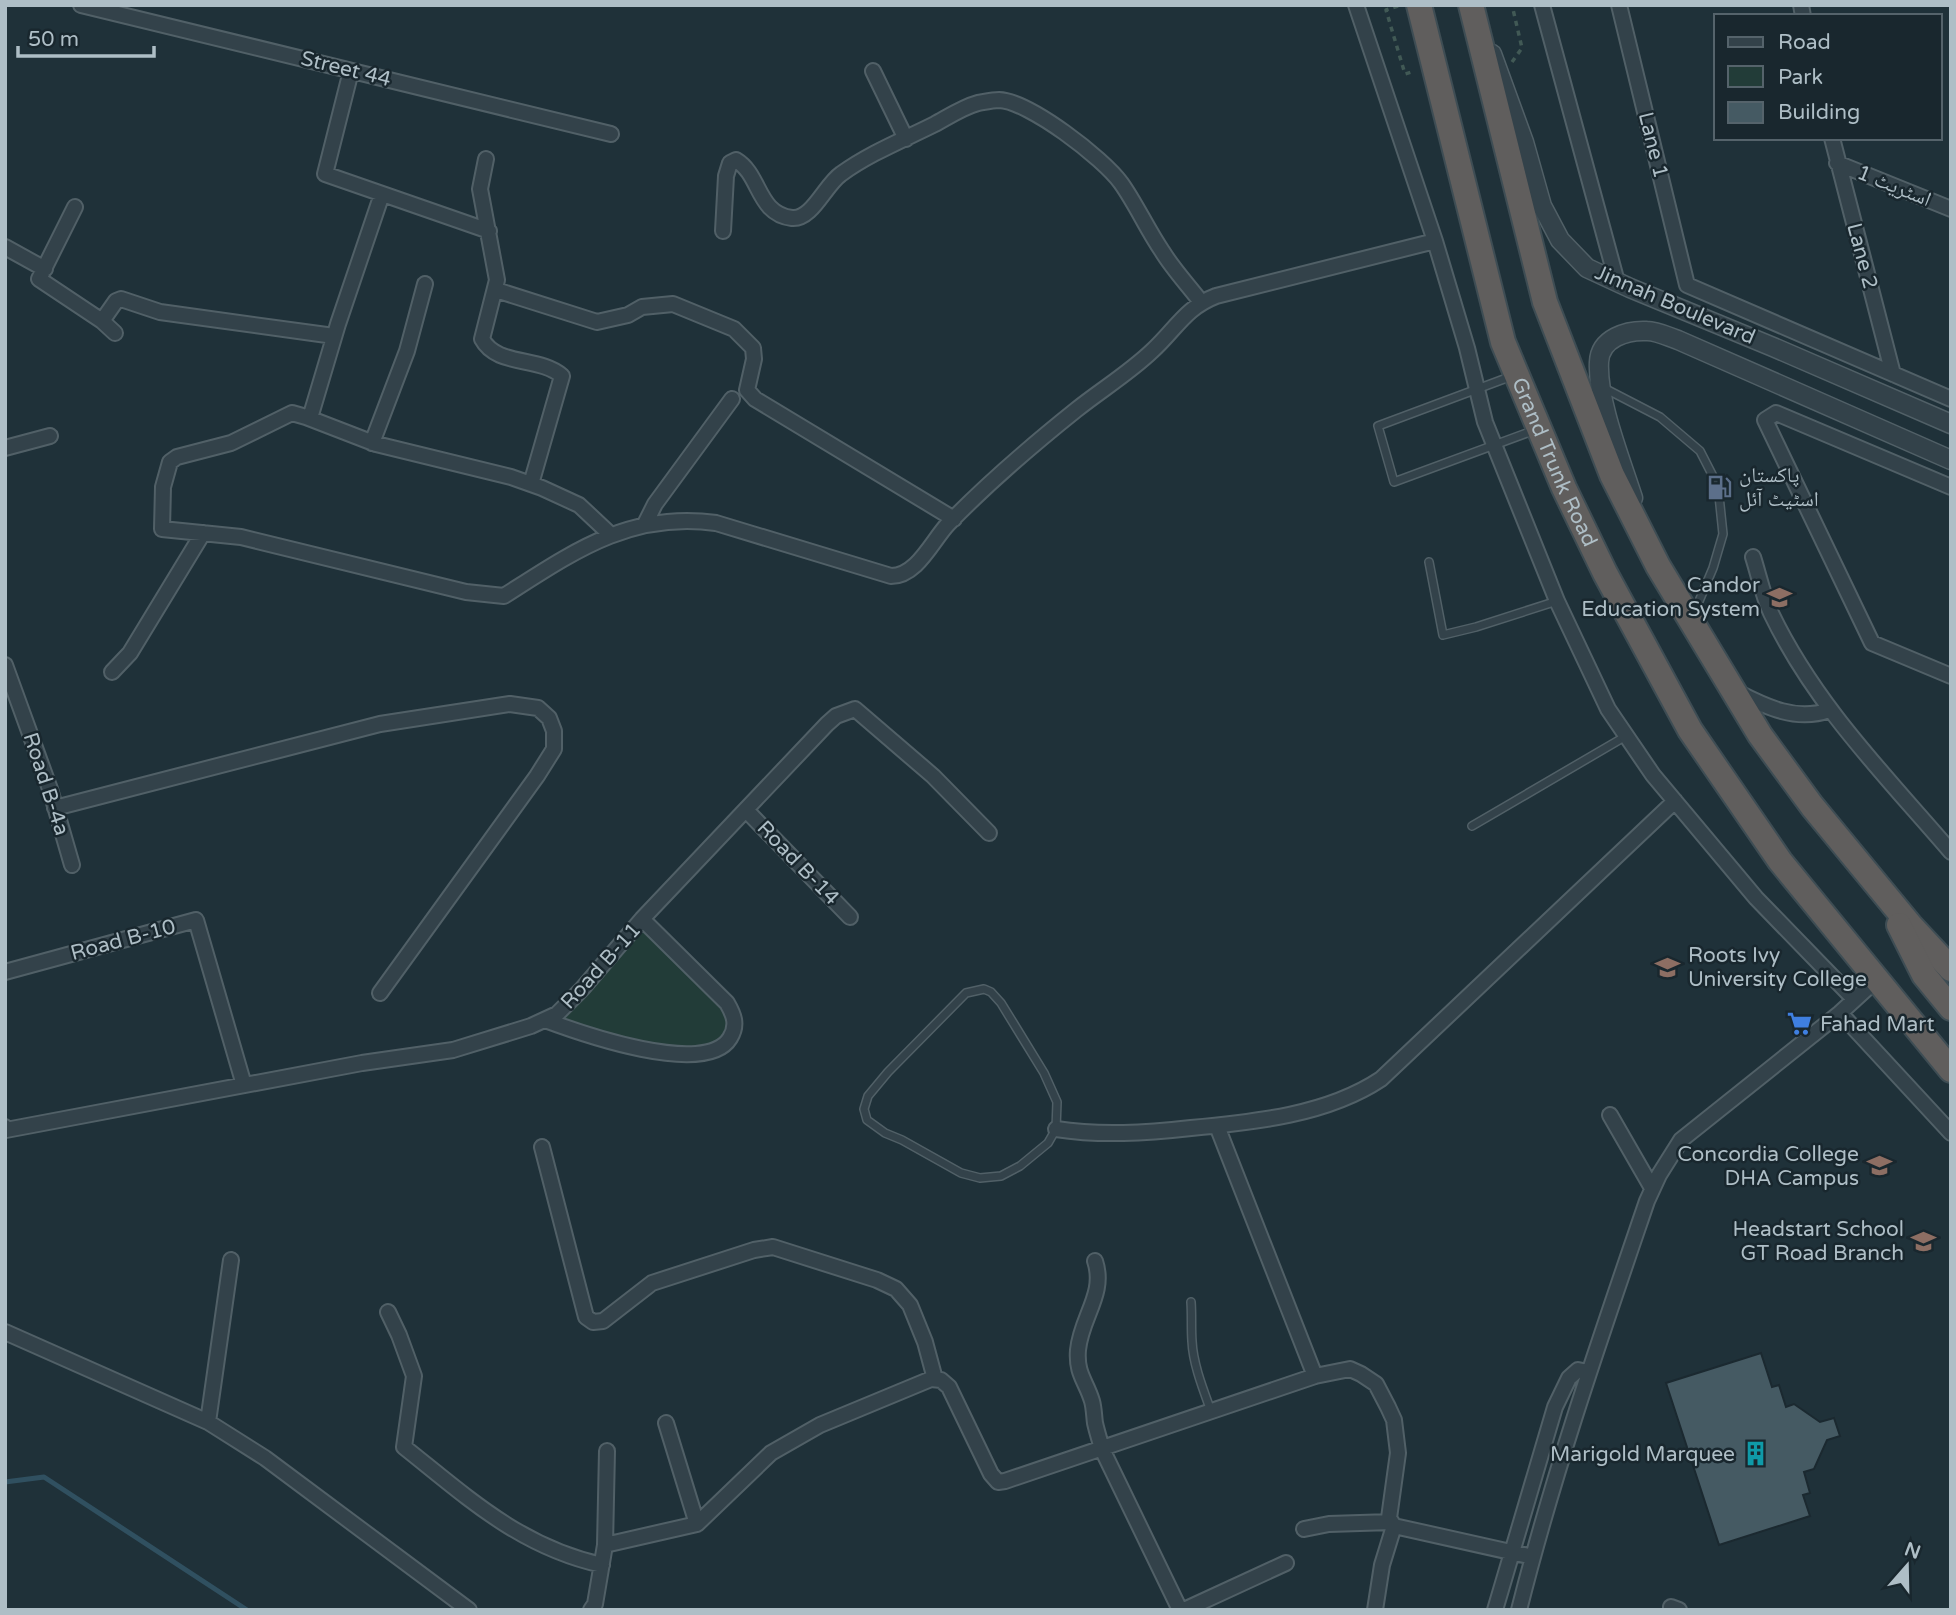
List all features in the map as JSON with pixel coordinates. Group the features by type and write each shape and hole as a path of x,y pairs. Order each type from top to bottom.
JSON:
{"highway":[{"name":"Grand Trunk Road","path":"1419,5 1503,342 1564,488 1605,573 1690,730 1780,861 1951,1070"},
{"path":"1471,5 1545,302 1612,475 1658,566 1760,735 1812,806 1951,969"},
{"path":"1881,890 1924,975 1951,1008"},
{"path":"1877,981 1951,1052"}],"street":[{"name":"Street 44","path":"81,5 611,134"},
{"path":"1356,5 1435,241 1467,348 1485,422 1557,601 1608,709 1653,775 1756,898 1854,999"},
{"name":"Jinnah Boulevard","path":"1471,5 1502,76 1542,206 1560,240 1587,268 1951,424"},
{"path":"1542,5 1617,282"},
{"name":"Lane 1","path":"1619,5 1687,285 1893,374"},
{"path":"351,71 325,174 489,231"},
{"path":"873,71 906,139"},
{"path":"723,230 726,176 730,163 736,160 743,165 770,209 791,218 802,218 808,214 832,181 864,159 976,103 1000,100 1042,119 1101,160 1120,182 1161,250 1201,302"},
{"name":"Lane 2","path":"1832,140 1893,374"},
{"path":"486,159 480,189 497,280 482,339 491,352 549,368 562,376 531,484"},
{"name":"اسٹریٹ 1","path":"1837,163 1951,209"},
{"path":"310,418 334,336 383,194"},
{"path":"75,206 39,279 102,321 115,333"},
{"path":"611,535 570,500 531,484 372,443 292,413 231,443 177,457 170,462 163,487 162,529 241,537 466,592 504,596 574,552 611,535 645,524 687,519 716,523 891,576 901,576 912,569 936,537 1014,460 1152,351 1186,313 1201,302 1435,241"},
{"path":"5,247 45,269"},
{"path":"372,443 410,344 425,284"},
{"path":"496,290 597,322 628,315 642,307 673,304 734,329 753,348 754,359 747,390 755,399 954,519"},
{"path":"102,321 116,301 121,299 160,312 334,336"},
{"name":"Jinnah Boulevard","path":"1658,566 1635,506 1608,417 1602,387 1599,360 1606,345 1615,335 1648,331 1678,340 1951,460"},
{"path":"1773,347 1778,383"},
{"path":"1893,374 1951,399"},
{"path":"645,524 654,504 732,399"},
{"path":"1951,487 1776,413 1765,420 1872,642 1951,676"},
{"path":"5,448 50,436"},
{"path":"112,672 130,653 203,533"},
{"path":"1753,557 1770,611 1795,659 1829,710 1951,852"},
{"name":"Road B-4a","path":"5,665 72,865"},
{"path":"1730,688 1784,712 1805,716 1829,710"},
{"path":"55,808 380,724 510,704 538,708 549,718 554,732 554,749 380,993"},
{"name":"Road B-11","path":"6,1131 362,1063 453,1050 545,1020 557,1014 582,989 642,919 827,724 836,716 855,709 933,776 989,832"},
{"path":"1056,1129 1086,1134 1217,1126 1288,1115 1364,1090 1381,1079 1675,801"},
{"name":"Road B-14","path":"746,810 850,917"},
{"path":"545,1020 606,1041 647,1049 691,1054 713,1051 729,1041 734,1030 735,1016 727,1003 642,919"},
{"name":"Road B-10","path":"5,972 196,920 244,1085"},
{"path":"1519,1610 1532,1557 1588,1372 1652,1188 1681,1140 1877,981"},
{"path":"1840,1013 1951,1133"},
{"path":"1610,1115 1652,1188"},
{"path":"1217,1126 1315,1376"},
{"path":"542,1147 586,1317 593,1322 603,1321 652,1283 773,1247 877,1280 896,1289 910,1305 935,1379"},
{"path":"208,1422 231,1260"},
{"path":"1095,1261 1100,1275 1099,1286 1081,1330 1078,1363 1082,1381 1093,1401 1095,1424 1102,1449 1182,1610 1286,1563"},
{"path":"388,1312 400,1335 414,1376 404,1447 498,1521 537,1542 582,1560 602,1564"},
{"path":"5,1332 208,1422 265,1458 469,1610"},
{"path":"605,1545 697,1524 771,1454 820,1425 931,1378 941,1380 949,1387 991,1474 998,1482 1315,1376 1350,1369 1376,1384 1394,1420 1398,1453 1389,1518 1392,1524 1399,1529 1532,1557"},
{"path":"1495,1610 1555,1407 1569,1378 1578,1370 1588,1372"},
{"path":"666,1423 697,1524"},
{"path":"591,1610 595,1604 605,1545 607,1451"},
{"path":"1304,1528 1329,1524 1392,1524"},
{"path":"1375,1610 1392,1524"}],"lane":[{"path":"1516,374 1378,426 1394,482 1539,429"},
{"path":"1602,387 1660,417 1700,451 1718,486 1723,534 1713,568 1690,621"},
{"path":"1429,562 1443,635 1557,601"},
{"path":"1472,826 1627,736"},
{"path":"984,989 991,992 1001,1003 1044,1073 1056,1102 1056,1129 1048,1143 1020,1166 1001,1175 980,1178 961,1173 885,1133 867,1120 864,1109 868,1096 888,1072 966,993 984,989"},
{"path":"1191,1302 1194,1324 1192,1341 1198,1372 1211,1411"}],"path":[{"path":"1402,5 1386,9 1405,74"},
{"path":"1512,5 1522,48"}],"green space":[{"path":"642,924 725,1005 732,1019 726,1040 714,1048 648,1047 549,1020"}],"building":[{"name":"Marigold Marquee","path":"1761,1353 1772,1387 1779,1385 1786,1407 1794,1404 1820,1422 1834,1418 1840,1436 1827,1440 1814,1469 1804,1472 1810,1493 1803,1495 1810,1516 1719,1545 1666,1383"}],"waterway":[{"path":"5,1482 44,1477 247,1610"}],"place":[{"name":"پاکستان اسٹیٹ آئل","path":"1719,487"},
{"name":"Candor Education System","path":"1780,597"},
{"name":"Roots Ivy University College","path":"1668,967"},
{"name":"Fahad Mart","path":"1800,1024"},
{"name":"Concordia College DHA Campus","path":"1879,1166"},
{"name":"Headstart School GT Road Branch","path":"1924,1241"},
{"name":"Marigold Marquee","path":"1755,1454"}]}
